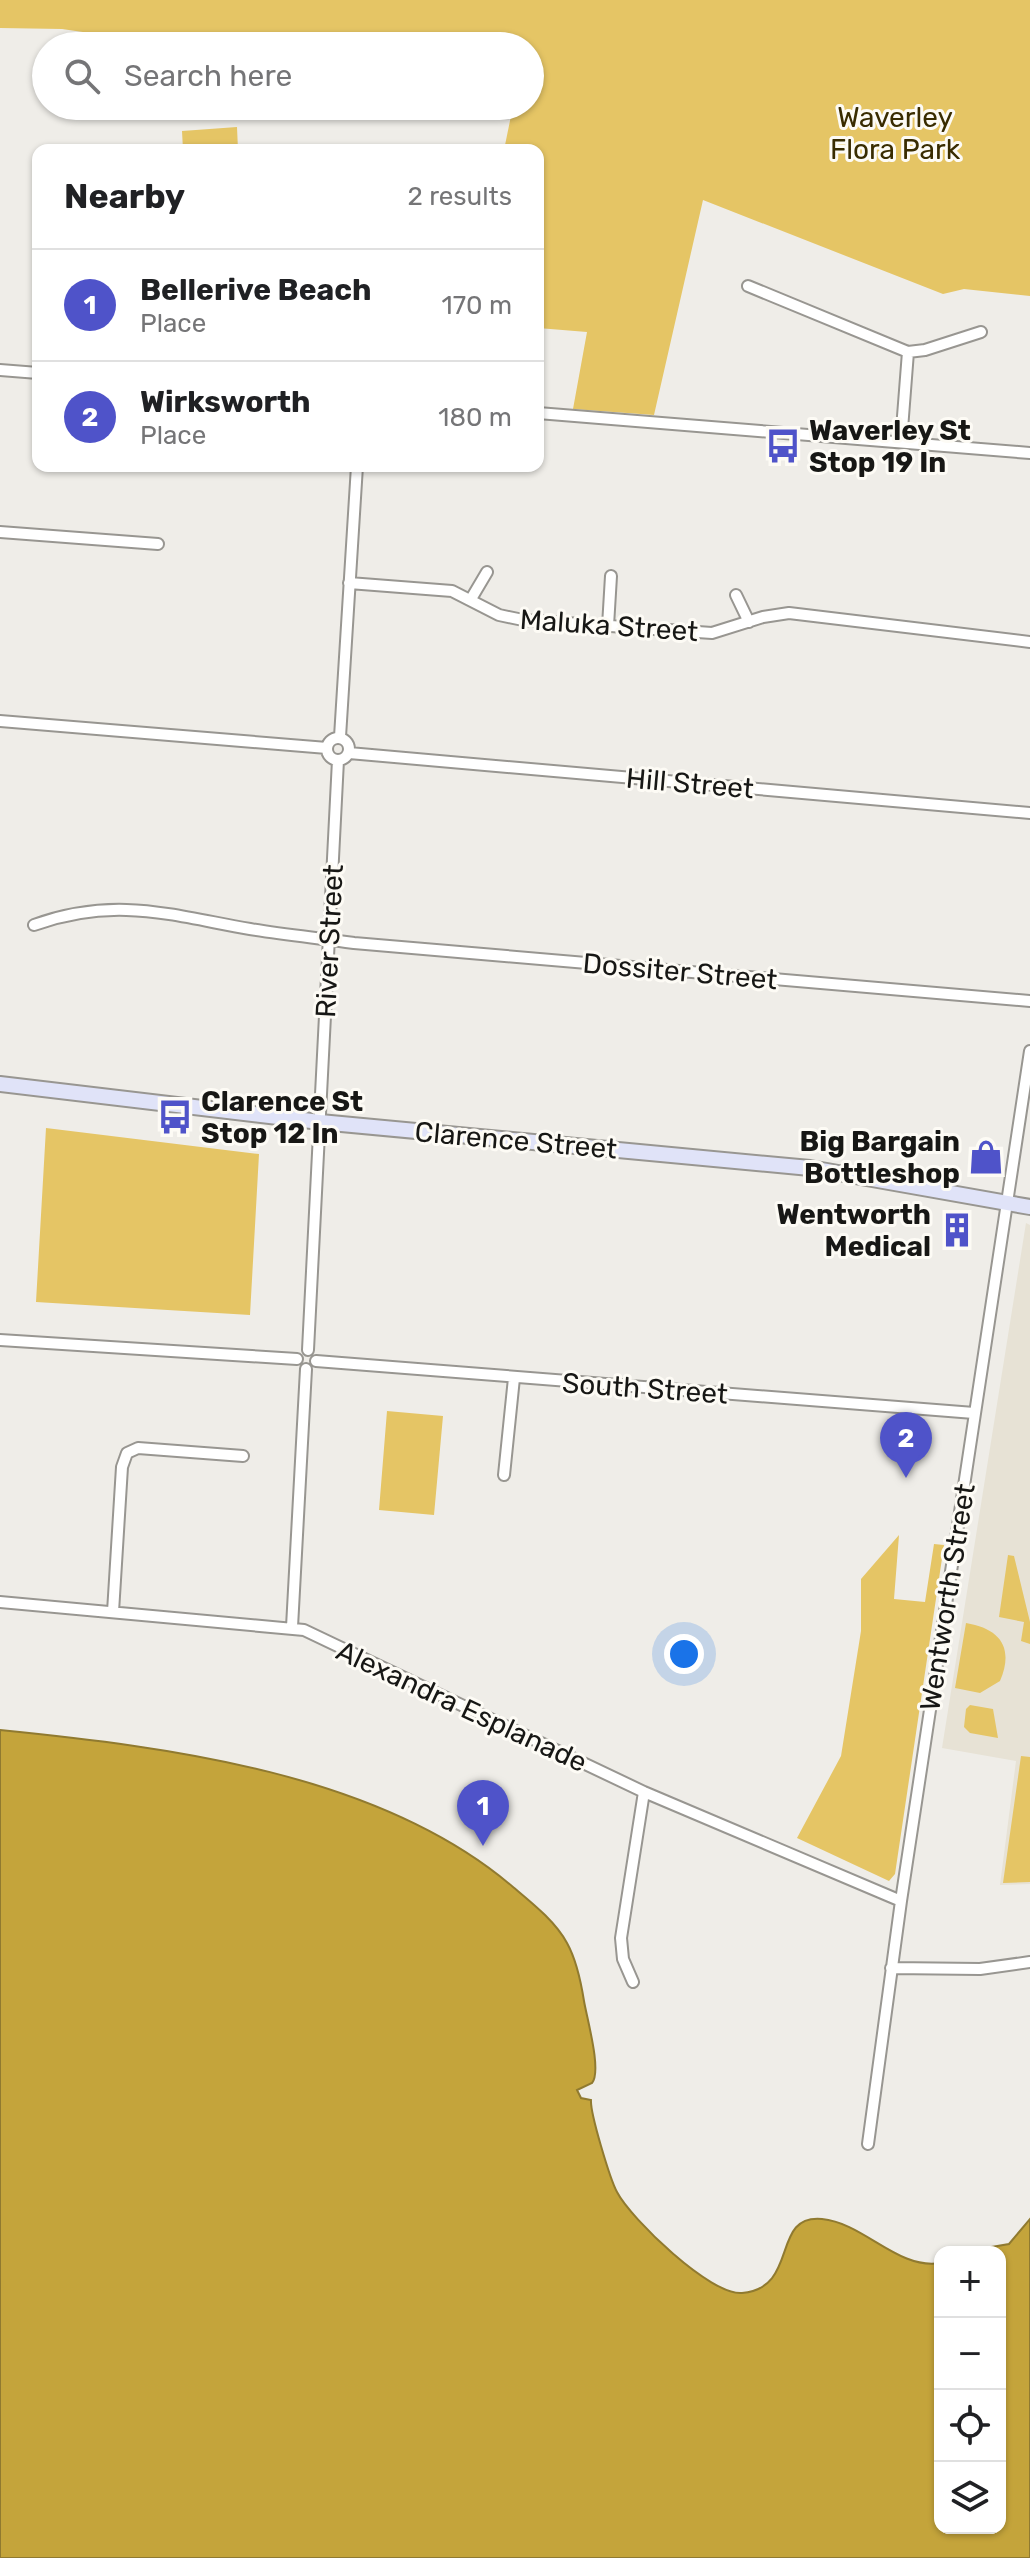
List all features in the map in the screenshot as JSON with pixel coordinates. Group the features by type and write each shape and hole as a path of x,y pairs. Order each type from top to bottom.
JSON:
{"main road":[{"name":"Clarence Street","path":"0,1084 320,1122 810,1168 1030,1207"}],"street":[{"path":"748,286 908,352 925,350 981,332"},
{"path":"901,442 908,352"},
{"path":"0,370 32,373"},
{"path":"544,413 1030,453"},
{"path":"340,737 357,472"},
{"path":"0,532 158,544"},
{"path":"471,599 487,572"},
{"path":"608,626 611,576"},
{"name":"Maluka Street","path":"349,583 443,590 471,599 509,618 712,633 789,613 1030,642"},
{"name":"Maluka Street","path":"736,595 749,622"},
{"path":"0,721 327,748"},
{"path":"340,737 348,743 349,753 338,760 329,755 327,748 330,741 340,737"},
{"name":"Hill Street","path":"349,753 1030,813"},
{"name":"River Street","path":"308,1350 338,760"},
{"name":"Dossiter Street","path":"34,925 87,910 133,908 330,939 1030,1001"},
{"name":"Wentworth Street","path":"868,2144 891,1968 1030,1051"},
{"path":"0,1340 297,1359 311,1365"},
{"path":"292,1627 314,1354 308,1350 301,1352 297,1359"},
{"name":"South Street","path":"311,1365 974,1413"},
{"path":"504,1475 514,1378"},
{"path":"113,1612 123,1461 127,1453 138,1448 243,1456"},
{"name":"Alexandra Esplanade","path":"0,1602 292,1627 644,1792 901,1901"},
{"path":"633,1982 623,1959 621,1938 644,1792"},
{"path":"891,1968 980,1969 1030,1962"}],"shaded area":[{"path":"1026,1223 1030,1225 1030,1884 1000,1885 1016,1761 942,1748"},
{"path":"0,1730 202,1757 270,1772 337,1792 400,1817 460,1848 528,1899 562,1935 576,1964 595,2068 592,2083 577,2090 581,2098 591,2100 605,2161 614,2185 638,2220 673,2254 711,2282 728,2291 742,2293 760,2288 772,2279 796,2228 806,2221 822,2219 837,2222 910,2260 934,2263 934,2534 1006,2534 1006,2246 997,2246 1009,2244 1030,2219 1030,2558 0,2558"}],"green space":[{"name":"Waverley Flora Park","path":"0,0 1030,0 1030,296 964,289 943,294 703,200 654,415 573,409 587,332 544,328 544,144 505,144 510,120 544,120 544,32 83,32 0,28"},
{"path":"237,127 238,144 183,144 182,131"},
{"path":"46,1128 259,1154 250,1315 36,1302"},
{"path":"387,1411 443,1416 434,1515 379,1510"},
{"path":"899,1535 894,1599 925,1602 934,1544 944,1545 895,1874 889,1881 797,1838 841,1756 861,1631 861,1579"},
{"path":"1008,1555 1014,1556 1030,1622 1030,1644 1021,1641 1024,1622 999,1617"},
{"path":"966,1623 996,1635 1005,1650 1006,1659 1000,1681 980,1693 955,1688"},
{"path":"970,1705 993,1709 998,1738 970,1733 964,1727 966,1709"},
{"path":"1021,1756 1030,1757 1030,1882 1003,1883"}],"place":[{"name":"Waverley St Stop 19 In","path":"783,446"},
{"name":"Clarence St Stop 12 In","path":"175,1117"},
{"name":"Big Bargain Bottleshop","path":"986,1157"},
{"name":"Wentworth Medical","path":"957,1230"},
{"name":"Wirksworth","path":"906,1478"},
{"name":"Bellerive Beach","path":"483,1846"}]}
